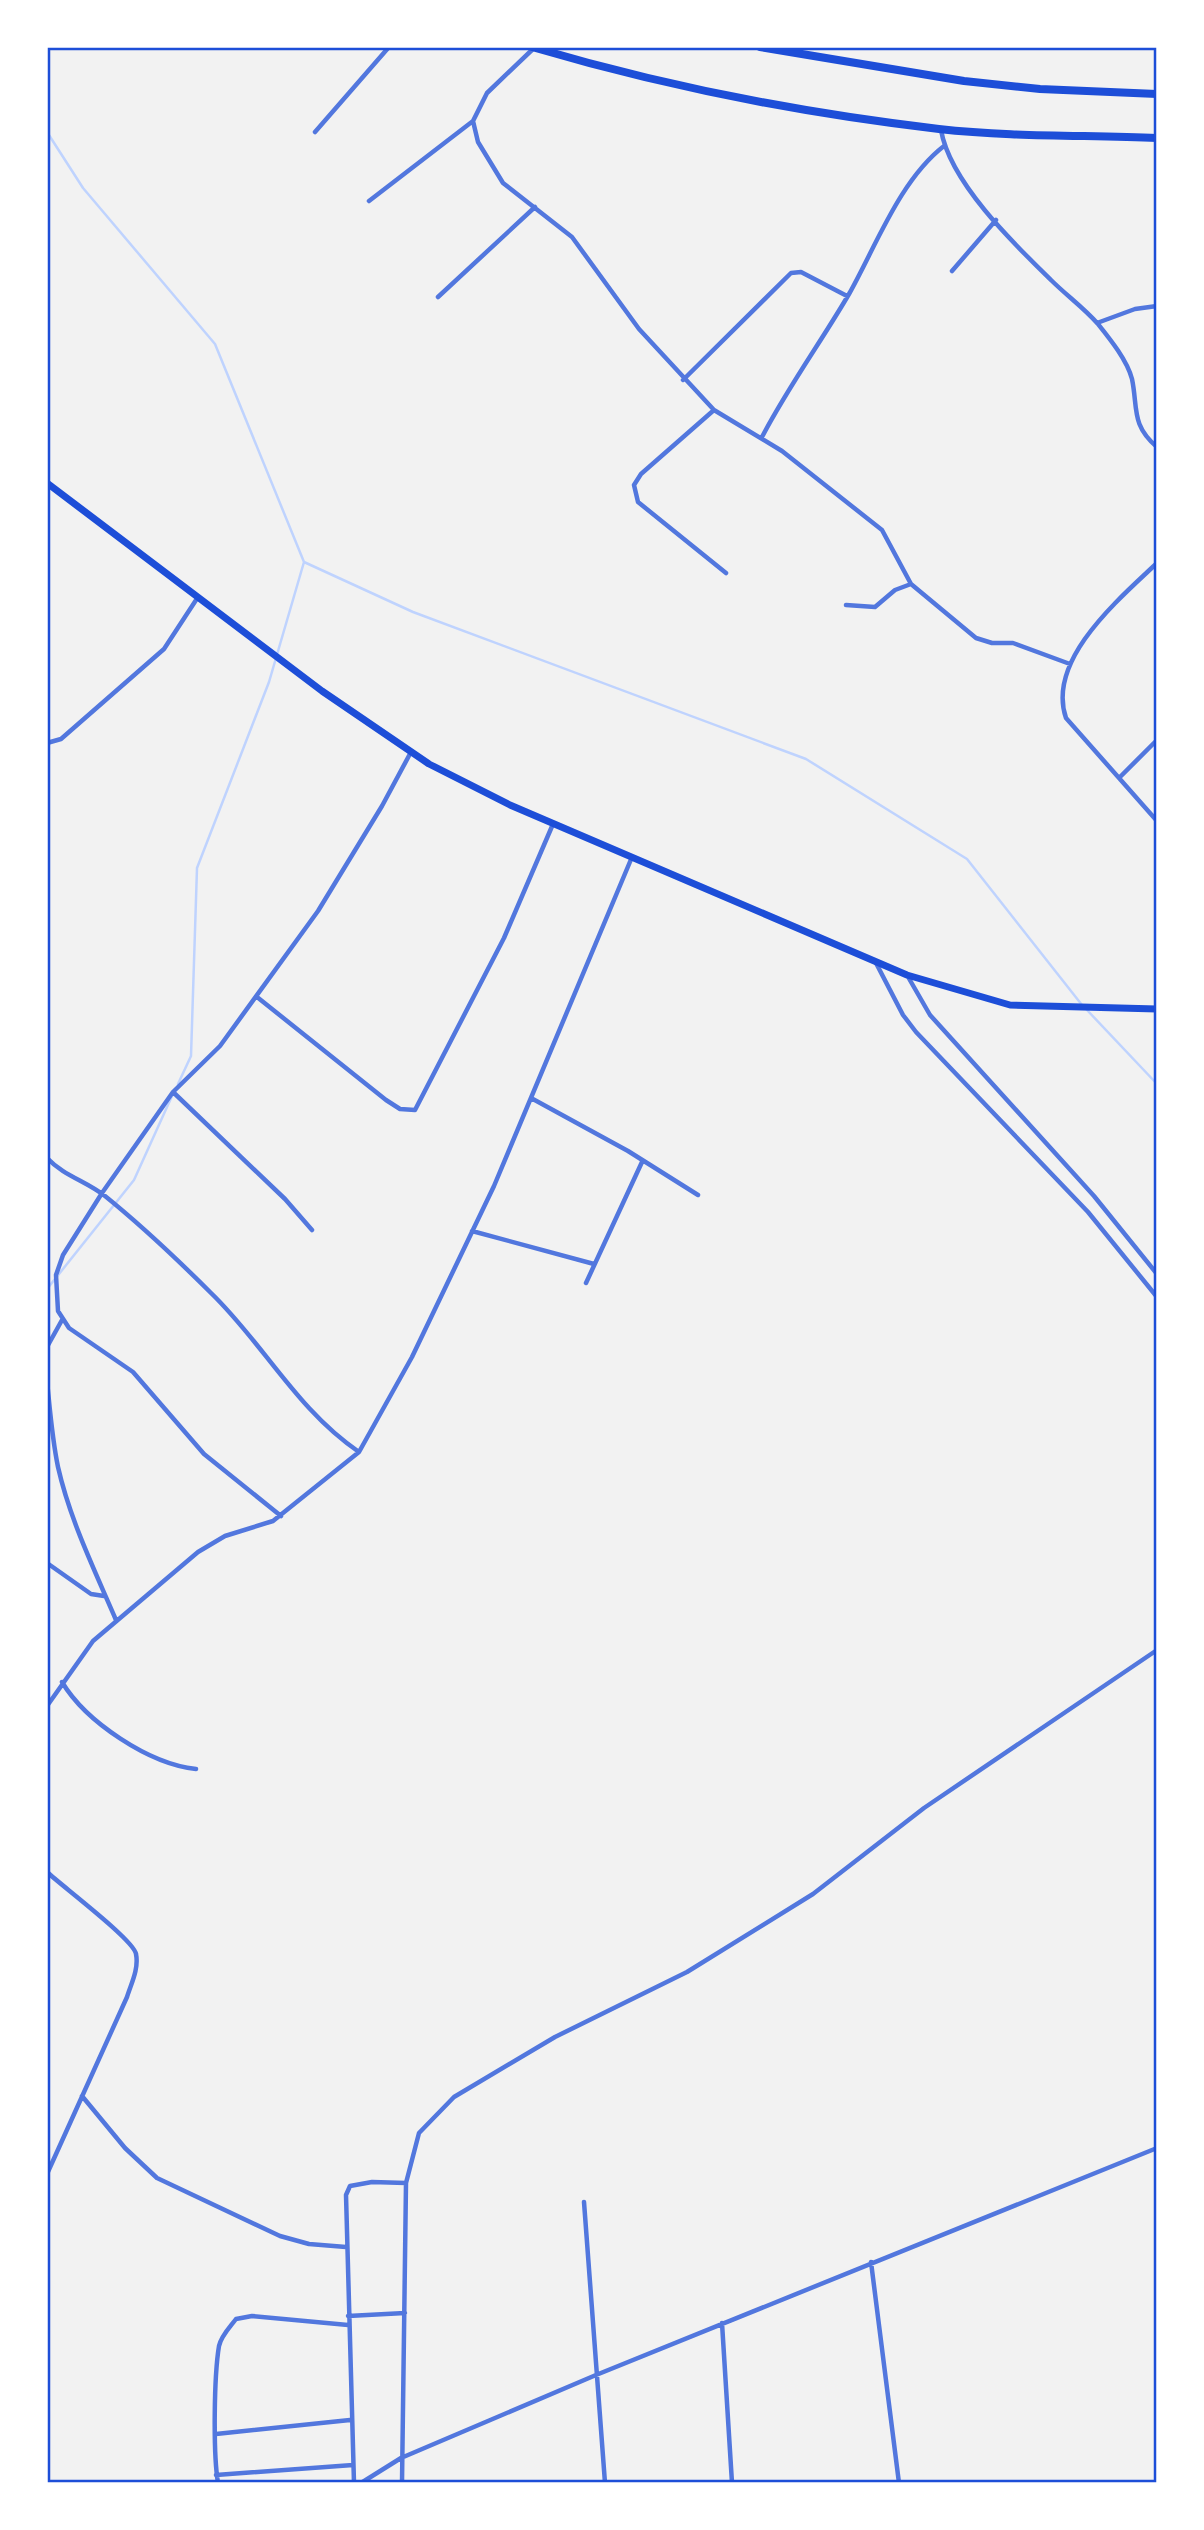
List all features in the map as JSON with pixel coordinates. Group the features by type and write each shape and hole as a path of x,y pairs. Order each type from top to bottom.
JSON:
{"highway":[{"path":"760,47 964,80 1040,89 1157,94"},
{"path":"533,48 686,86 813,111 941,129 1157,138"},
{"path":"47,483 322,691 411,752 441,770 553,824 907,975 1010,1005 1157,1009"}],"street":[{"path":"315,132 389,47"},
{"path":"369,201 473,121 487,93 533,48"},
{"path":"473,121 478,142 503,183 572,237 639,329 683,380 714,410 762,437 882,530 893,546 911,584 976,638 992,643 1013,643 1070,664"},
{"path":"941,129 944,146 957,172 1050,279 1097,323 1126,365 1132,379 1133,407 1148,439 1157,447"},
{"path":"762,437 781,400 847,296 914,173 944,146"},
{"path":"438,297 535,207"},
{"path":"952,271 996,220"},
{"path":"683,380 791,273 801,272 847,296"},
{"path":"1097,323 1135,309 1157,306"},
{"path":"714,410 640,474 634,485 638,502 726,572"},
{"path":"1148,439 1157,438"},
{"path":"1157,563 1091,631 1070,664 1061,703 1066,718 1157,821"},
{"path":"846,605 875,607 895,590 911,584"},
{"path":"47,743 61,739 163,649 198,596"},
{"path":"1119,778 1157,740"},
{"path":"281,1516 204,1454 133,1372 62,1320 58,1311 56,1275 63,1255 102,1193 173,1092 220,1046 318,911 382,806 411,752"},
{"path":"257,997 386,1100 400,1109 415,1110 503,938 553,824"},
{"path":"47,1706 93,1642 198,1552 225,1536 258,1528 281,1516 359,1452 412,1357 472,1231 632,856"},
{"path":"876,963 903,1015 916,1032 1088,1212 1157,1297"},
{"path":"907,975 930,1015 1094,1196 1157,1273"},
{"path":"173,1092 285,1199 312,1230"},
{"path":"531,1098 698,1195"},
{"path":"47,1158 67,1176 102,1193 214,1296 323,1423 359,1452"},
{"path":"586,1283 642,1161"},
{"path":"472,1231 594,1264"},
{"path":"47,1347 62,1320"},
{"path":"47,1381 50,1420 59,1470 82,1539 116,1620"},
{"path":"47,1563 91,1594 105,1596"},
{"path":"402,2483 406,2183 419,2133 454,2097 555,2037 687,1972 813,1894 924,1808 1157,1650"},
{"path":"62,1682 74,1701 99,1723 152,1756 178,1767 195,1769"},
{"path":"47,1872 119,1932 135,1949 137,1956 136,1970 127,1997 47,2174"},
{"path":"82,2096 125,2148 157,2178 280,2236 309,2244 346,2247"},
{"path":"361,2483 401,2458 596,2375 1157,2148"},
{"path":"354,2483 350,2420 346,2195 350,2186 372,2182 406,2183"},
{"path":"584,2202 605,2483"},
{"path":"871,2262 899,2483"},
{"path":"348,2316 405,2313"},
{"path":"218,2483 216,2434 219,2344 236,2319 252,2316 348,2325"},
{"path":"722,2322 732,2483"},
{"path":"216,2434 350,2420"},
{"path":"216,2475 353,2465"}],"waterway":[{"path":"47,132 83,188 215,344 304,562 413,612 806,759 967,859 1082,1005"},
{"path":"178,1084 191,1056 197,868 269,682 304,562"},
{"path":"1087,1010 1157,1084"},
{"path":"47,1289 134,1180 172,1096"}]}
